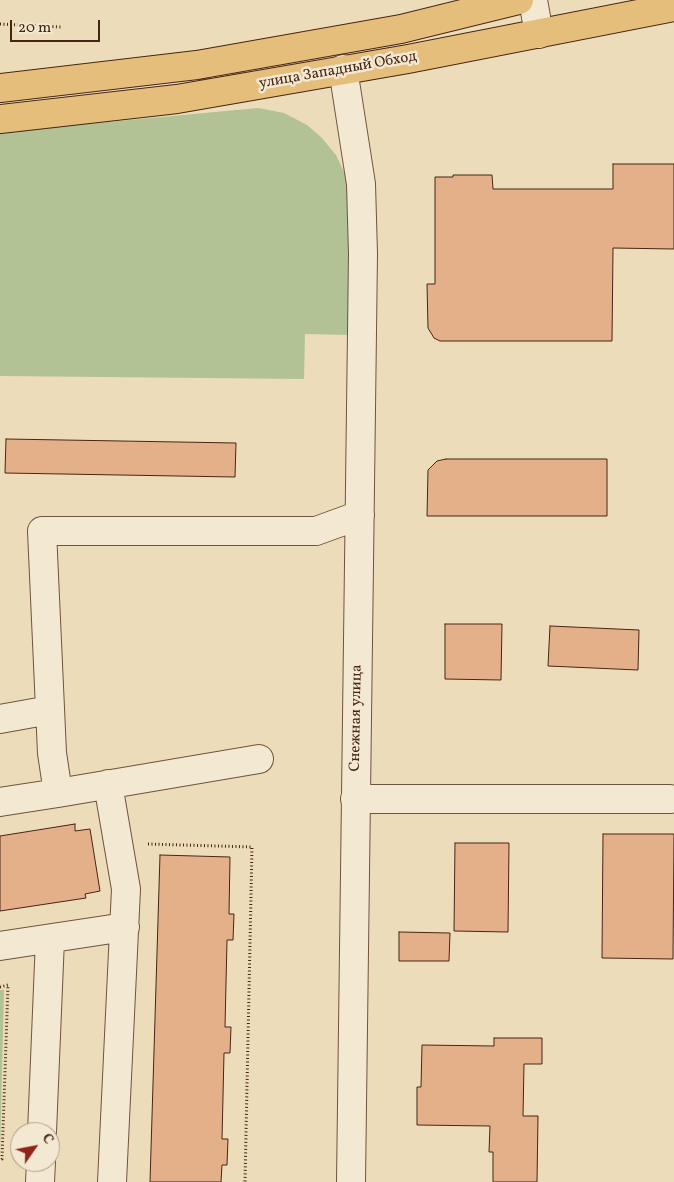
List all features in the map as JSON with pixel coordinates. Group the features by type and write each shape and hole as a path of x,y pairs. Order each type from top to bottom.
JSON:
{"highway":[{"name":"улица Западный Обход","path":"0,88 206,63 401,29 519,0"},
{"name":"улица Западный Обход","path":"0,119 176,99 408,59 674,7"}],"street":[{"path":"533,0 539,34"},
{"name":"Снежная улица","path":"343,69 361,184 363,254 351,1182"},
{"path":"58,792 52,753 42,531 316,531 360,515"},
{"path":"0,719 50,710"},
{"path":"0,802 258,759"},
{"path":"108,784 126,889 112,1182"},
{"path":"355,799 670,800"},
{"path":"0,946 125,927"},
{"path":"42,1122 50,939"}],"path":[{"path":"0,24 62,27"},
{"path":"142,844 252,847 245,1182"},
{"path":"0,987 8,985 2,1160 0,1160"}],"green space":[{"path":"258,108 284,113 307,125 322,138 336,155 345,174 351,201 349,335 305,334 304,379 0,376 0,132"},
{"path":"0,990 4,990 0,1157"}],"building":[{"path":"613,164 674,164 674,249 613,248 612,341 440,341 434,338 428,328 427,284 435,284 435,177 492,175 493,189 613,189"},
{"path":"6,439 236,443 235,477 5,473"},
{"path":"446,459 607,459 607,516 427,516 428,470 437,461"},
{"path":"445,624 502,624 501,680 445,679"},
{"path":"550,626 639,630 638,670 548,666"},
{"path":"75,824 75,831 90,829 100,891 85,894 86,898 0,911 0,836"},
{"path":"603,834 674,834 673,959 602,958"},
{"path":"455,843 509,843 508,932 454,931"},
{"path":"160,855 230,857 229,914 234,914 233,940 227,940 225,1027 231,1027 230,1053 224,1053 222,1139 228,1139 227,1165 222,1165 221,1182 150,1182"},
{"path":"399,932 450,933 449,961 399,961"},
{"path":"494,1038 542,1038 542,1064 524,1064 523,1116 538,1116 537,1182 493,1182 493,1152 489,1152 490,1126 417,1125 417,1087 421,1087 422,1045 494,1046"}]}
